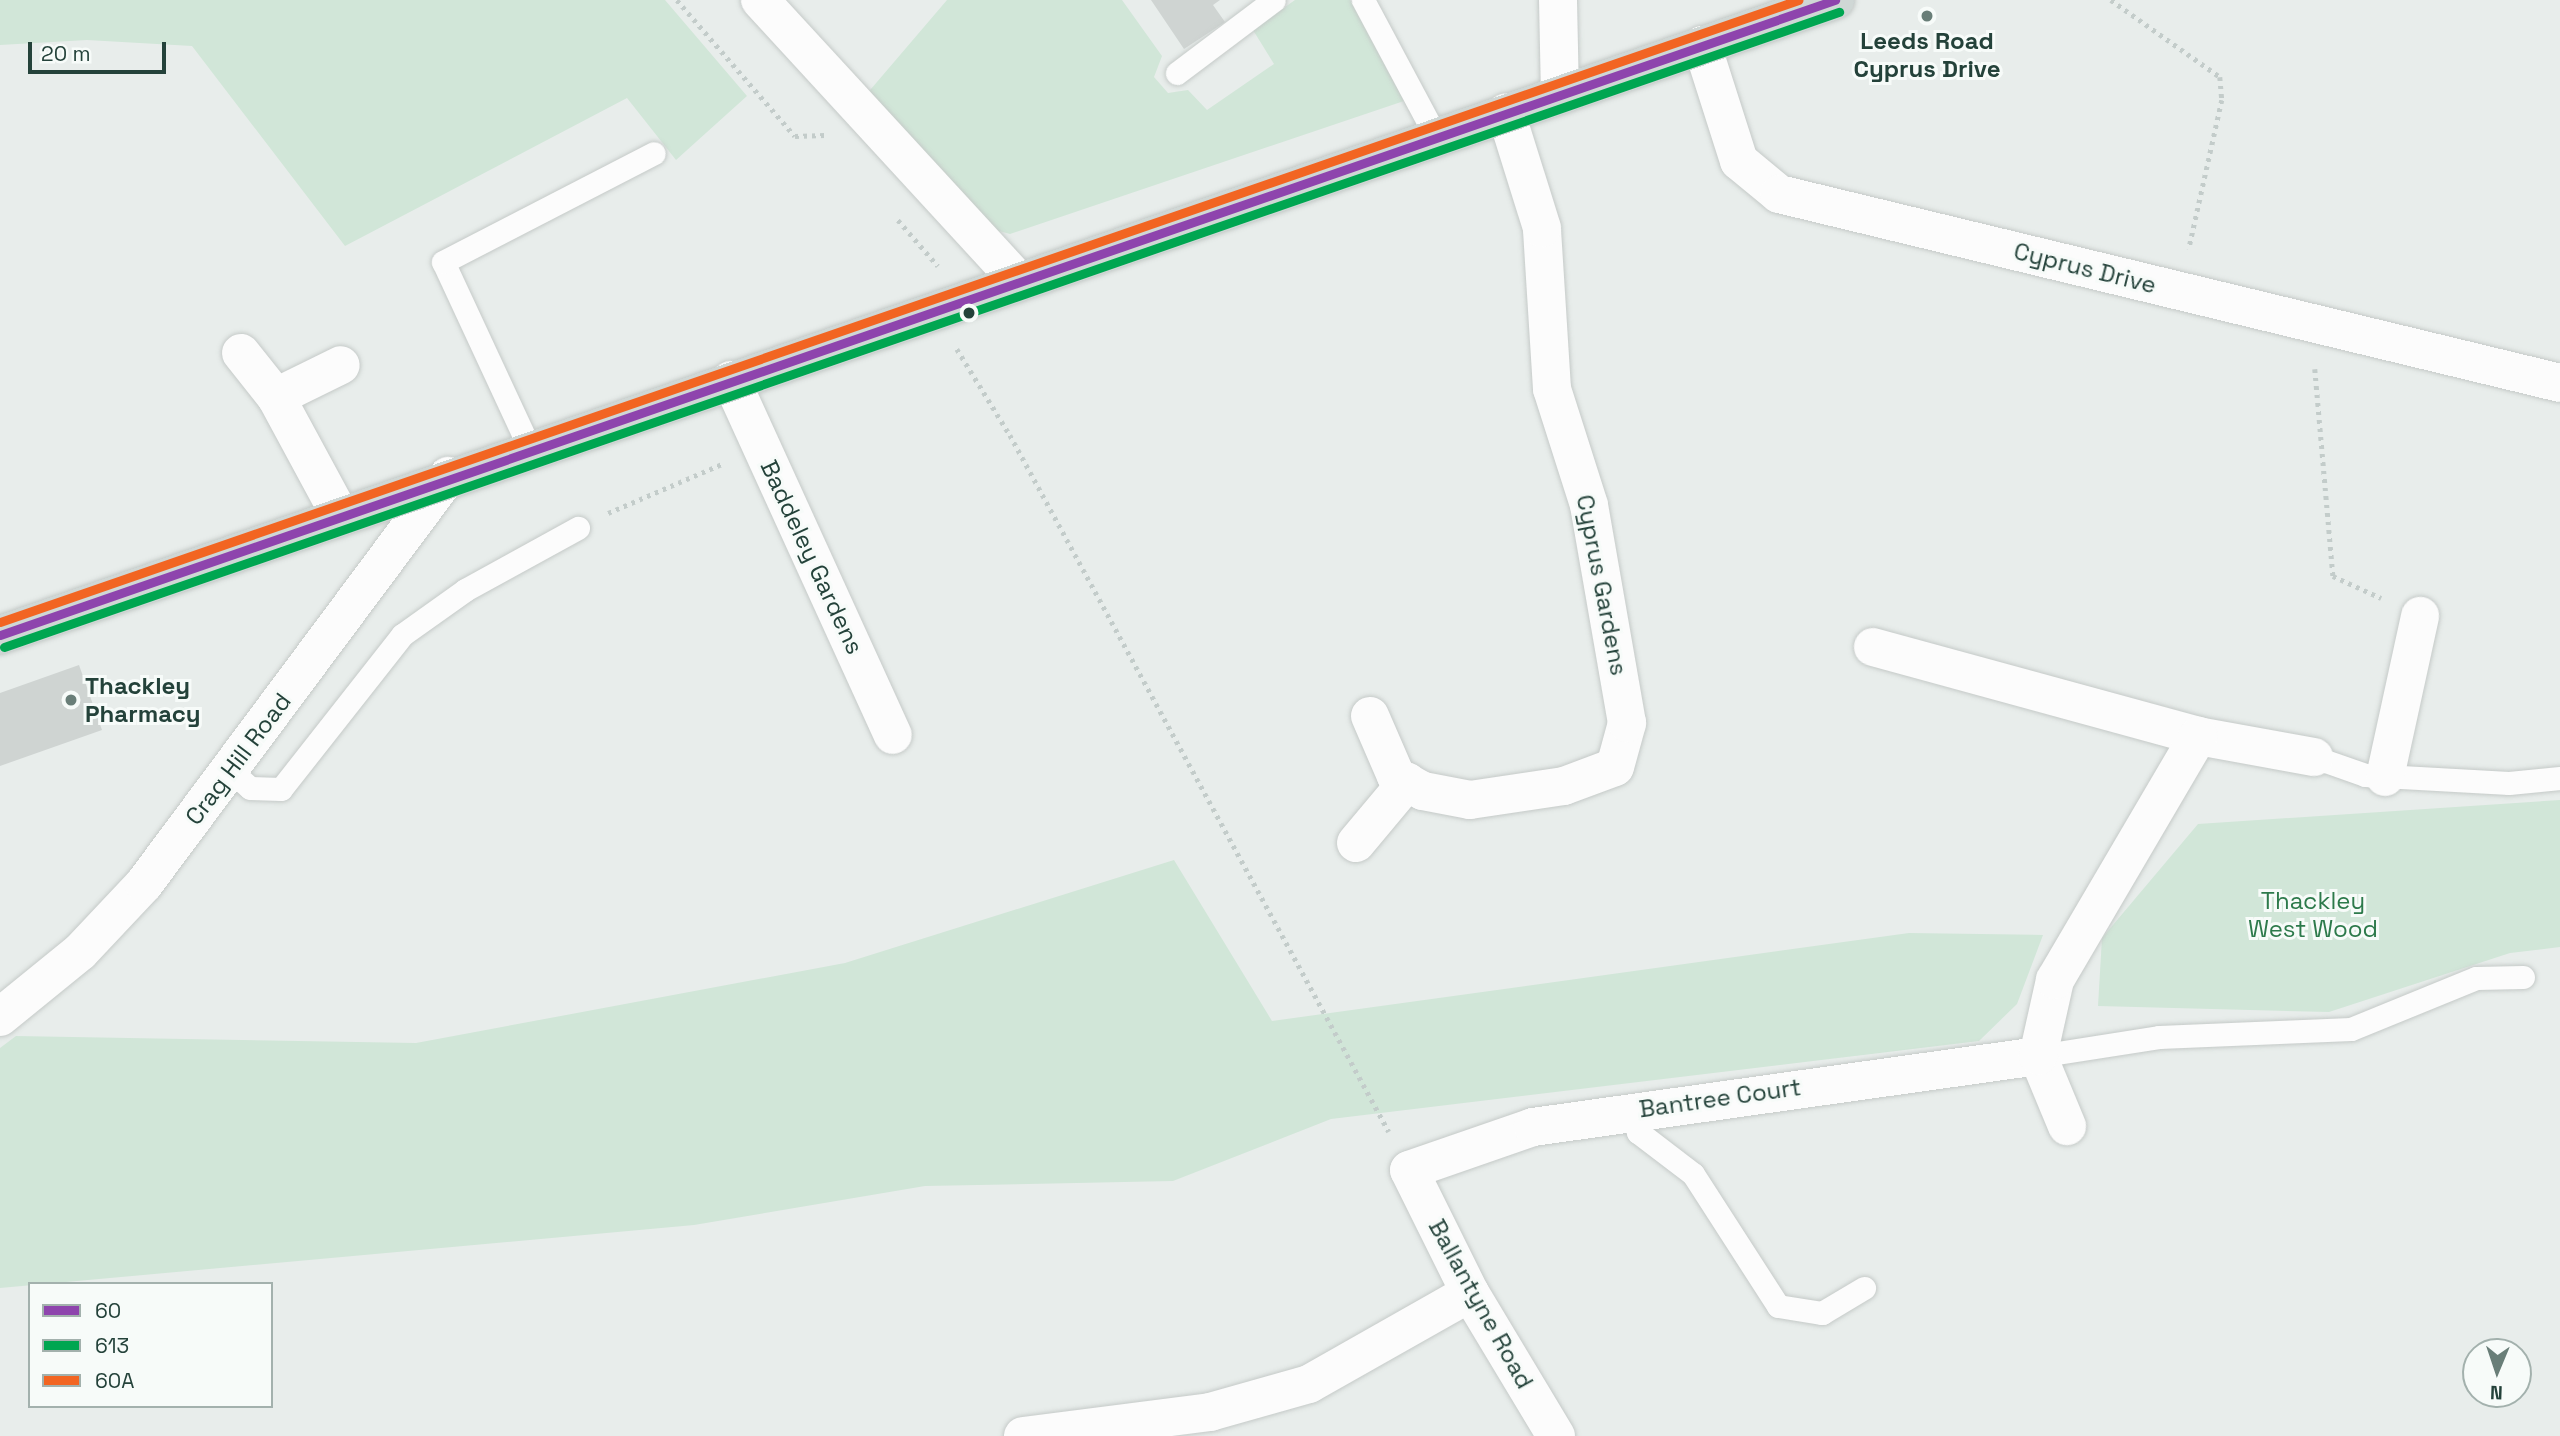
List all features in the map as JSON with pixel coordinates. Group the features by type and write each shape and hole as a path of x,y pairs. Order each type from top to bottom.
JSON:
{"main road":[{"path":"0,635 341,517 448,475 1835,0"}],"street":[{"path":"760,0 1018,281"},
{"path":"1558,0 1560,94"},
{"name":"Cyprus Drive","path":"1702,45 1739,161 1779,194 2560,383"},
{"name":"Cyprus Gardens","path":"1407,782 1470,800 1564,786 1615,767 1627,723 1589,505 1552,389 1542,228 1506,113"},
{"path":"241,354 276,397 341,517"},
{"path":"276,397 341,365"},
{"name":"Baddeley Gardens","path":"731,380 893,734"},
{"name":"Crag Hill Road","path":"0,1017 80,952 144,884 448,475"},
{"path":"2385,777 2420,616"},
{"path":"1873,647 2198,736 2314,757"},
{"path":"1356,843 1407,782 1396,776 1370,716"},
{"path":"2067,1126 2038,1056 2055,979 2198,736"},
{"name":"Bantree Court","path":"1409,1170 1533,1127 1632,1110 2038,1056"},
{"name":"Ballantyne Road","path":"1409,1170 1470,1293 1556,1436"},
{"path":"1023,1436 1210,1412 1309,1384 1470,1293"}],"lane":[{"path":"1177,73 1274,0"},
{"path":"1363,0 1436,137"},
{"path":"530,449 443,262 654,153"},
{"path":"230,770 250,788 281,789 402,635 464,590 578,528"},
{"path":"2314,757 2385,777 2509,783 2560,778"},
{"path":"2038,1056 2159,1037 2351,1029 2476,978 2523,977"},
{"path":"1632,1110 1638,1132 1693,1174 1778,1306 1822,1313 1864,1288"}],"path":[{"path":"677,0 796,136 825,135"},
{"path":"2111,0 2220,77 2222,100 2180,291"},
{"path":"932,310 1017,448 1409,1170"},
{"path":"2312,323 2333,576 2420,616"},
{"path":"578,528 762,448"}],"green space":[{"path":"0,0 665,0 747,96 676,160 627,98 345,246 192,46 87,40 0,45"},
{"path":"947,0 1122,0 1162,56 1154,77 1168,93 1188,90 1207,110 1274,64 1253,30 1295,0 1350,0 1404,101 1010,234 981,226 865,96"},
{"name":"Thackley West Wood","path":"2560,800 2560,947 2510,953 2329,1012 2098,1006 2102,938 2198,824"},
{"path":"1174,860 1272,1021 1909,933 2043,935 2017,1004 1979,1041 1331,1119 1173,1181 925,1186 694,1225 66,1282 28,1282 28,1285 0,1288 0,1048 16,1036 416,1043 845,963"}],"building":[{"path":"1151,0 1220,0 1213,5 1225,22 1184,49"},
{"path":"79,665 102,730 0,766 0,693"}],"transit line":[{"name":"60A","path":"0,622 1798,0"},
{"name":"60","path":"0,635 1835,0"},
{"name":"613","path":"4,647 1839,12"}],"place":[{"name":"Leeds Road Cyprus Drive","path":"1927,16"},
{"name":"Thackley Pharmacy","path":"71,700"}]}
